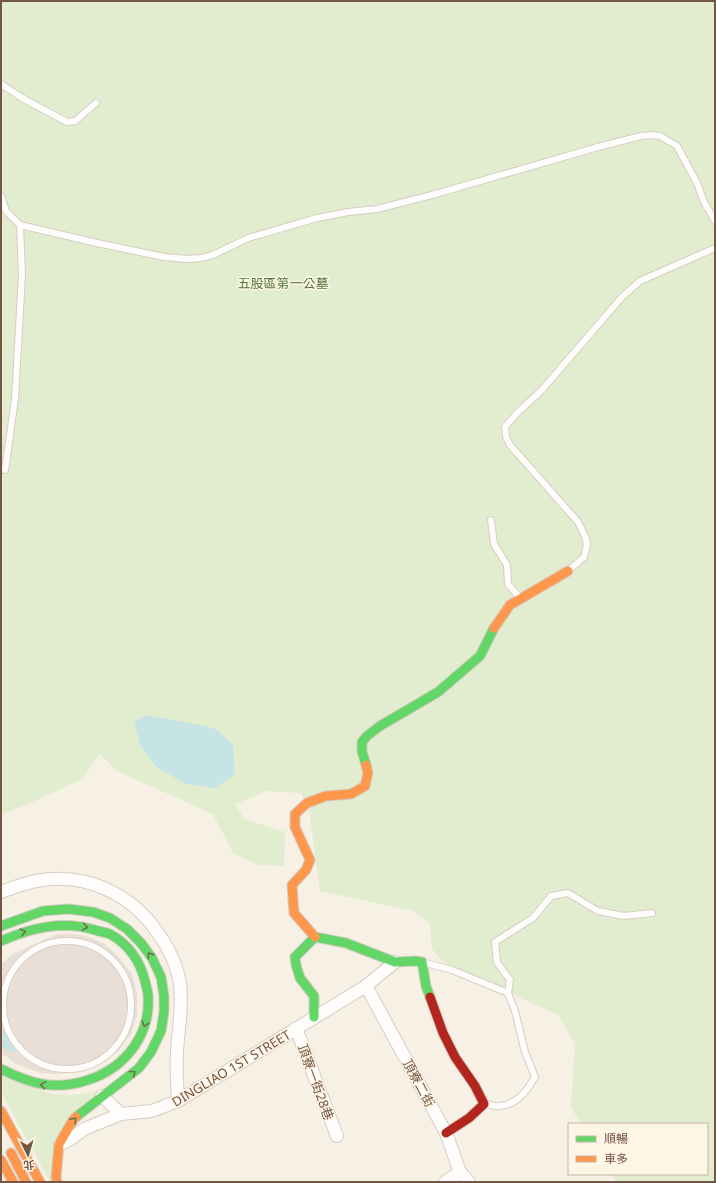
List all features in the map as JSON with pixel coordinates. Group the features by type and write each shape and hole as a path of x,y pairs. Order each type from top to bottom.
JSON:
{"main road":[{"path":"446,1133 469,1118 484,1104 475,1086 455,1057 443,1033 426,986 422,962 395,962 346,944 315,937 294,913 292,885 306,870 310,860 295,827 295,814 307,803 326,796 351,794 365,786 368,774 362,751 362,742 367,736 380,726 438,692 480,656 493,630 510,605 568,570"},
{"path":"1,926 43,911 68,909 93,912 110,918 127,929 152,958 161,977 164,996 164,1012 161,1031 151,1052 139,1068 72,1120 59,1144 56,1178 57,1182"},
{"path":"1,941 15,934 47,926 70,924 92,928 112,936 129,949 140,965 147,983 149,998 147,1017 143,1033 134,1050 118,1066 99,1077 81,1084 55,1086 28,1082 1,1069"},
{"path":"314,1017 314,996 300,978 295,957 315,937"},
{"path":"1,1111 40,1182"},
{"path":"8,1147 26,1182"},
{"path":"1,1160 12,1182"}],"street":[{"path":"1,892 41,880 74,880 107,889 124,898 148,918 169,949 180,983 181,1010 177,1054 178,1101"},
{"name":"DINGLIAO 1ST STREET","path":"59,1144 71,1139 84,1128 121,1114 152,1111 178,1101 366,986 395,962"},
{"name":"頂寮二街","path":"366,986 446,1133 460,1172 469,1182"},
{"name":"頂寮一街28巷","path":"296,1028 337,1136"},
{"path":"102,1096 121,1114"},
{"path":"445,1182 460,1172"}],"lane":[{"path":"1,84 22,98 66,122 75,121 96,103"},
{"path":"1,196 6,211 20,225 164,257 188,259 201,258 213,255 248,238 317,218 348,212 377,209 432,196 598,147 641,136 653,135 660,136 677,146 697,183 704,202 715,221"},
{"path":"6,470 15,399 22,275 20,225"},
{"path":"568,570 584,557 587,544 585,536 578,522 510,445 506,437 505,427 517,413 541,391 622,297 640,281 715,248"},
{"path":"491,520 494,544 507,564 508,584 521,599"},
{"path":"484,1104 498,1106 515,1102 527,1090 535,1077 525,1052 515,1011 508,993 510,980 497,962 495,942 533,918 551,896 568,894 598,911 624,916 652,913"},
{"path":"75,942 90,944 106,953 120,964 126,980 131,1005 128,1023 120,1042 107,1056 91,1065 73,1068 57,1068 33,1059 20,1047 9,1030 3,1015 1,1002 11,972 34,950 50,943 75,942"},
{"path":"422,962 452,970 508,993"}],"shaded area":[{"path":"57,934 75,934 90,937 105,944 118,956 132,974 137,993 137,1016 131,1034 119,1050 105,1062 81,1072 60,1074 40,1073 16,1064 1,1053 1,964 13,954"}],"green space":[{"name":"五股區第一公墓","path":"1,1 715,1 715,1182 617,1182 613,1175 708,1175 708,1123 580,1123 571,1107 575,1044 558,1015 444,963 432,949 430,924 413,911 320,891 309,811 301,793 267,791 235,804 244,819 285,832 284,866 259,865 233,853 213,814 117,771 100,754 82,779 24,806 1,814"},
{"path":"1,1076 52,1094 73,1095 104,1089 88,1100 50,1182 1,1092"}],"water":[{"path":"147,715 214,728 233,744 235,774 216,788 186,784 155,766 140,744 134,722"},
{"path":"1,1027 16,1049 15,1053 1,1047"}],"traffic: fast":[{"path":"366,765 362,751 362,742 367,736 380,726 438,692 480,656 494,628"},
{"path":"1,926 43,911 68,909 93,912 110,918 127,929 141,943 152,958 161,977 164,996 164,1012 161,1031 151,1052 139,1068 76,1117"},
{"path":"1,941 35,929 59,926 83,927 110,934 128,948 136,960 143,974 148,996 148,1010 140,1037 124,1058 101,1075 76,1083 54,1085 23,1079 1,1069"},
{"path":"314,1017 314,996 300,978 295,957 315,937 346,943 395,962 422,962 426,986 430,997"}],"traffic: slow":[{"path":"494,628 510,605 568,571"},
{"path":"315,937 294,913 292,885 306,870 310,860 295,827 295,814 307,803 326,796 351,794 365,786 368,773 366,765"},
{"path":"1,1111 40,1182"},
{"path":"57,1182 56,1177 59,1144 76,1117"},
{"path":"11,1153 26,1182"},
{"path":"1,1160 13,1182"}],"traffic: jam":[{"path":"430,997 443,1033 455,1057 475,1086 484,1104 469,1118 446,1133"}]}
